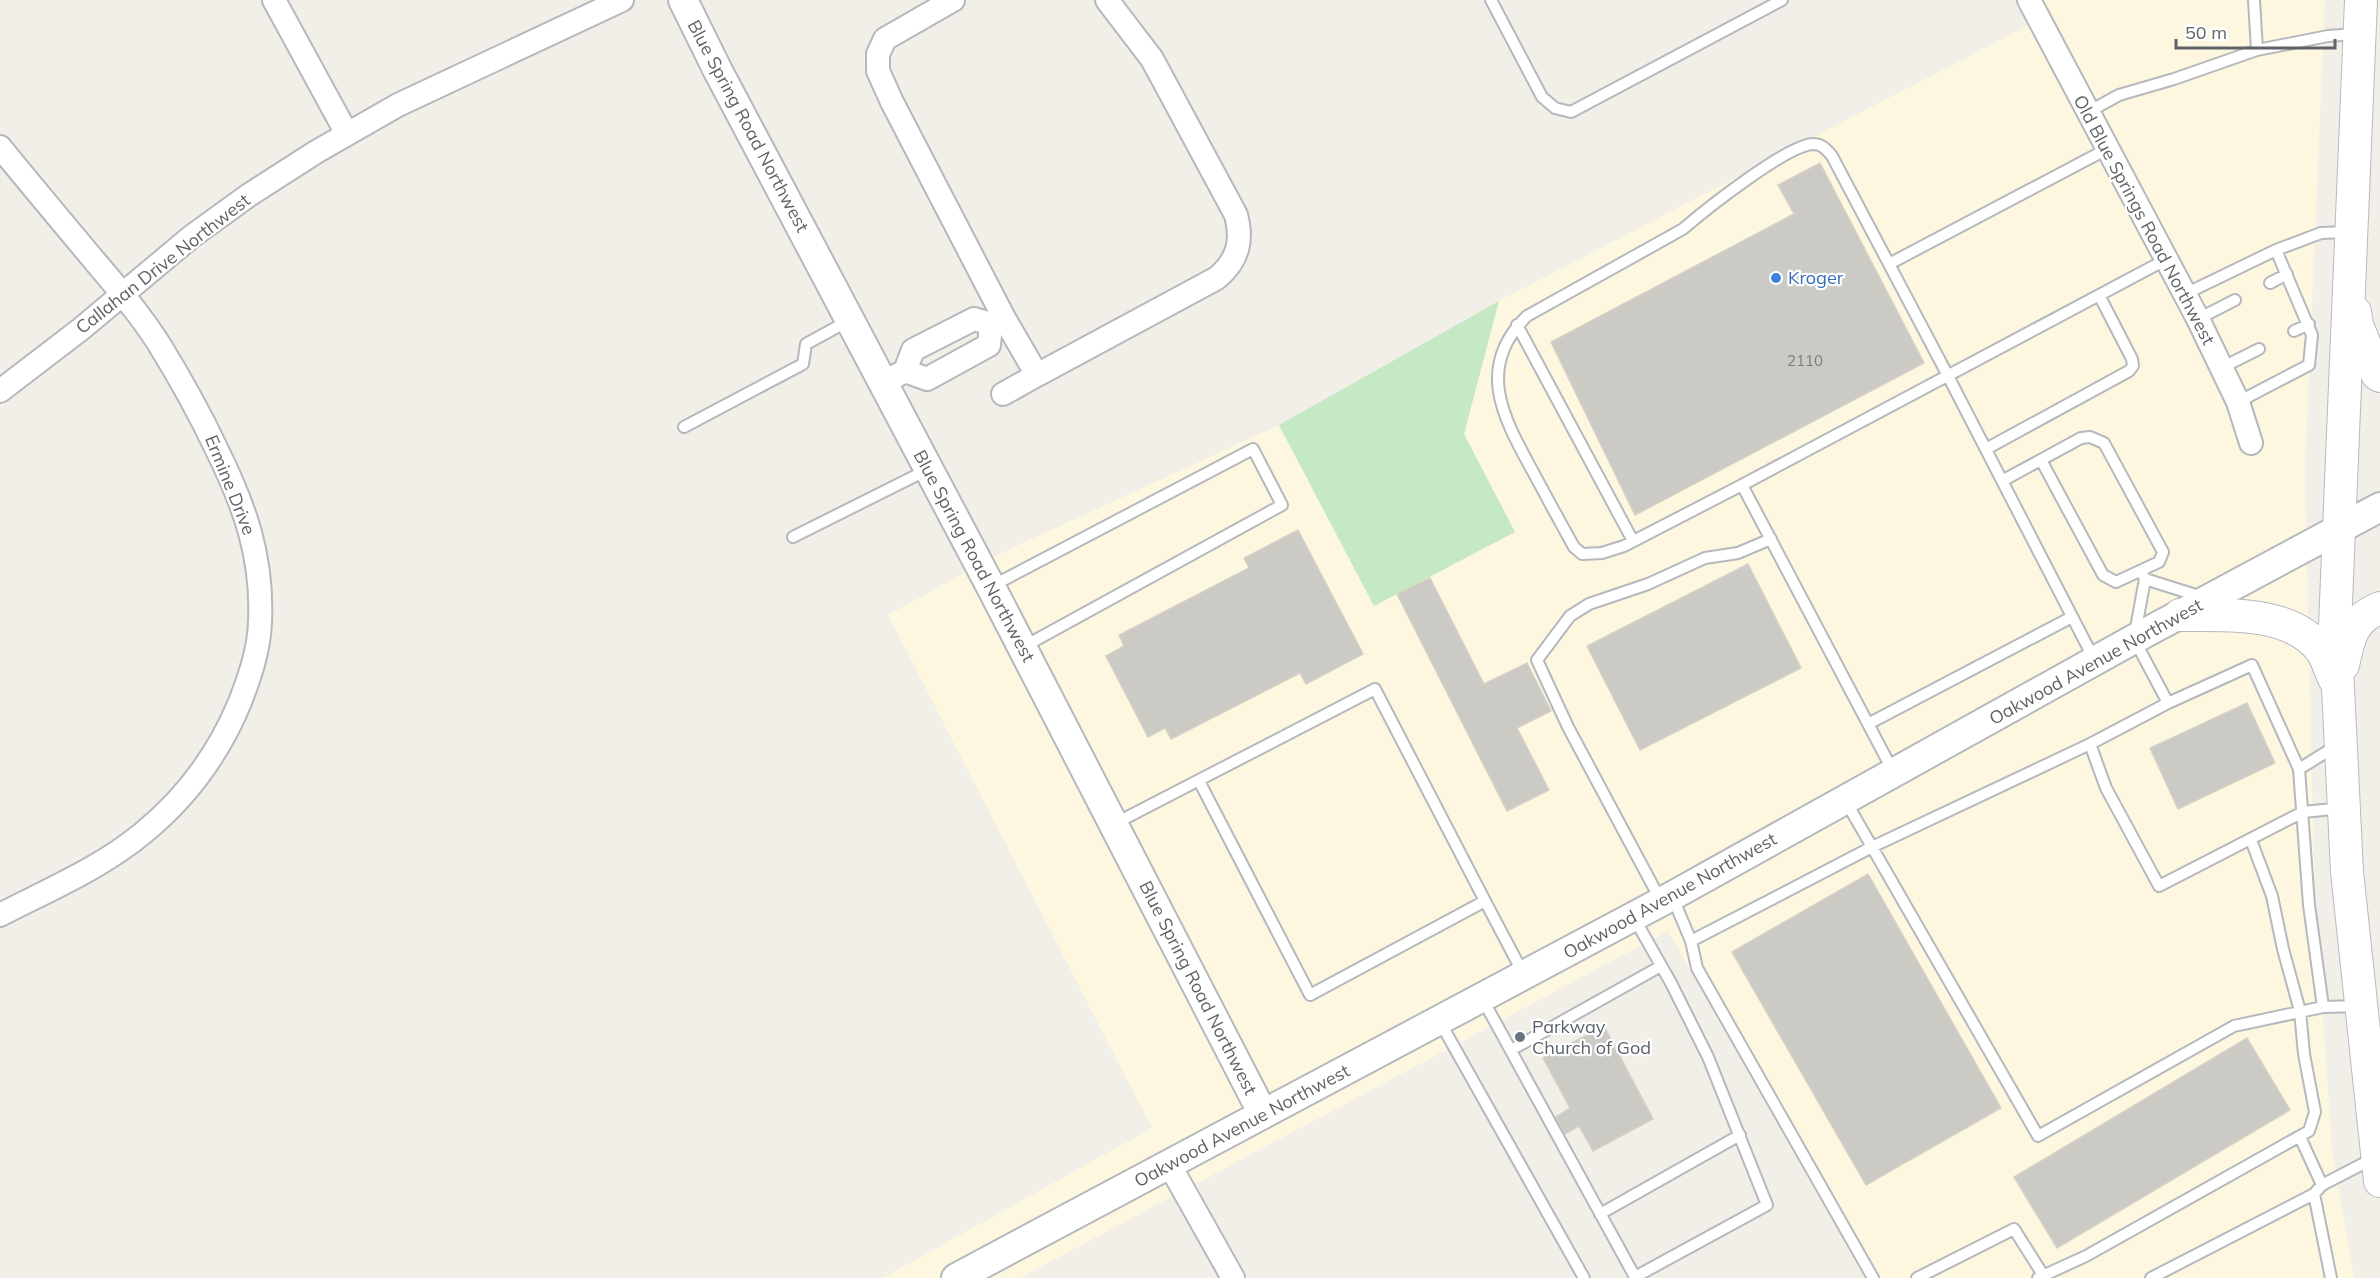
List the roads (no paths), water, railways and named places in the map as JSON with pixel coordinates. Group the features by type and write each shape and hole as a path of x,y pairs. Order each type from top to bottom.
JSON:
{"main road":[{"path":"2361,0 2335,626 2347,872 2378,1169"},
{"path":"2349,282 2357,324 2380,376"},
{"path":"2338,686 2350,636 2364,614 2380,608"},
{"path":"2180,615 2255,617 2286,625 2303,634 2321,651 2338,686"}],"street":[{"path":"274,0 347,134"},
{"name":"Callahan Drive Northwest","path":"0,391 191,237 249,195 398,105 622,0"},
{"name":"Blue Spring Road Northwest","path":"683,0 850,320 894,377 929,470 1263,1114"},
{"path":"953,0 885,39 879,54 878,71 998,321 1037,375"},
{"path":"1003,394 1217,278 1229,268 1239,241 1240,232 1236,215 1152,59 1107,0"},
{"name":"Old Blue Springs Road Northwest","path":"2029,0 2198,319 2238,402 2251,443"},
{"name":"Ermine Drive","path":"0,147 122,294 158,343 207,428 232,480 249,525 258,569 260,623 252,671 229,729 206,766 179,800 143,834 111,856 0,915"},
{"path":"894,377 913,350 974,319 998,321"},
{"path":"894,377 927,379 989,345 998,321"},
{"name":"Oakwood Avenue Northwest","path":"956,1278 1525,975 2134,639 2380,507"},
{"path":"1169,1164 1233,1278"}],"lane":[{"path":"1491,0 1542,97 1555,108 1571,112 1782,0"},
{"path":"2254,0 2257,50"},
{"path":"2088,113 2119,96 2174,80 2257,50 2328,36 2360,34"},
{"path":"2095,662 1947,374 1832,156 1824,147 1813,144 1799,147 1754,175 1683,229 1527,316 1511,331 1502,353 1497,382 1500,403 1509,428 1574,547 1582,554 1602,553 1633,542 1947,374 2167,259"},
{"path":"1889,264 2107,149"},
{"path":"2185,294 2276,250 2321,234 2352,232"},
{"path":"2238,402 2309,365 2312,335 2309,324 2276,250"},
{"path":"2270,283 2287,274"},
{"path":"1986,449 2129,371 2133,366 2132,359 2098,295"},
{"path":"2198,319 2235,300"},
{"path":"684,427 803,364 806,344 850,320"},
{"path":"2294,331 2309,324"},
{"path":"1517,325 1633,542"},
{"path":"2221,368 2259,349"},
{"path":"2002,481 2081,438 2090,437 2104,443 2163,552 2159,562 2143,575 2116,582 2103,575 2041,460"},
{"path":"991,586 1253,449 1282,505 1023,648"},
{"path":"794,537 929,470"},
{"path":"1742,484 1894,773"},
{"path":"1771,539 1738,553 1705,558 1648,584 1589,604 1570,616 1538,660 1568,727 1691,941 1697,968 1873,1278"},
{"path":"2143,575 2209,599"},
{"path":"2143,575 2134,639 2168,703"},
{"path":"1868,724 2072,618"},
{"path":"1691,941 1872,847 2090,744 2168,703 2252,665 2299,769 2309,905 2323,1007"},
{"path":"1114,825 1375,690 1525,975"},
{"path":"2090,744 2106,788 2159,886 2303,812 2343,808"},
{"path":"2299,769 2339,744"},
{"path":"1199,781 1310,996 1485,901"},
{"path":"1845,800 2038,1136 2234,1026 2323,1007 2361,1006"},
{"path":"1917,1278 2014,1229 2042,1277 2086,1256 2309,1131 2315,1112 2304,1054 2300,1011 2283,949 2272,896 2251,840"},
{"path":"1482,997 1634,1278 1767,1205 1708,1057 1633,916"},
{"path":"1511,1050 1661,966"},
{"path":"1439,1020 1584,1278"},
{"path":"1600,1214 1740,1135"},
{"path":"2300,1137 2322,1185"},
{"path":"2151,1278 2314,1194 2322,1185 2378,1169"},
{"path":"2314,1194 2331,1278"}],"place":[{"name":"Kroger","path":"1776,278"},
{"name":"Parkway Church of God","path":"1520,1037"}]}
